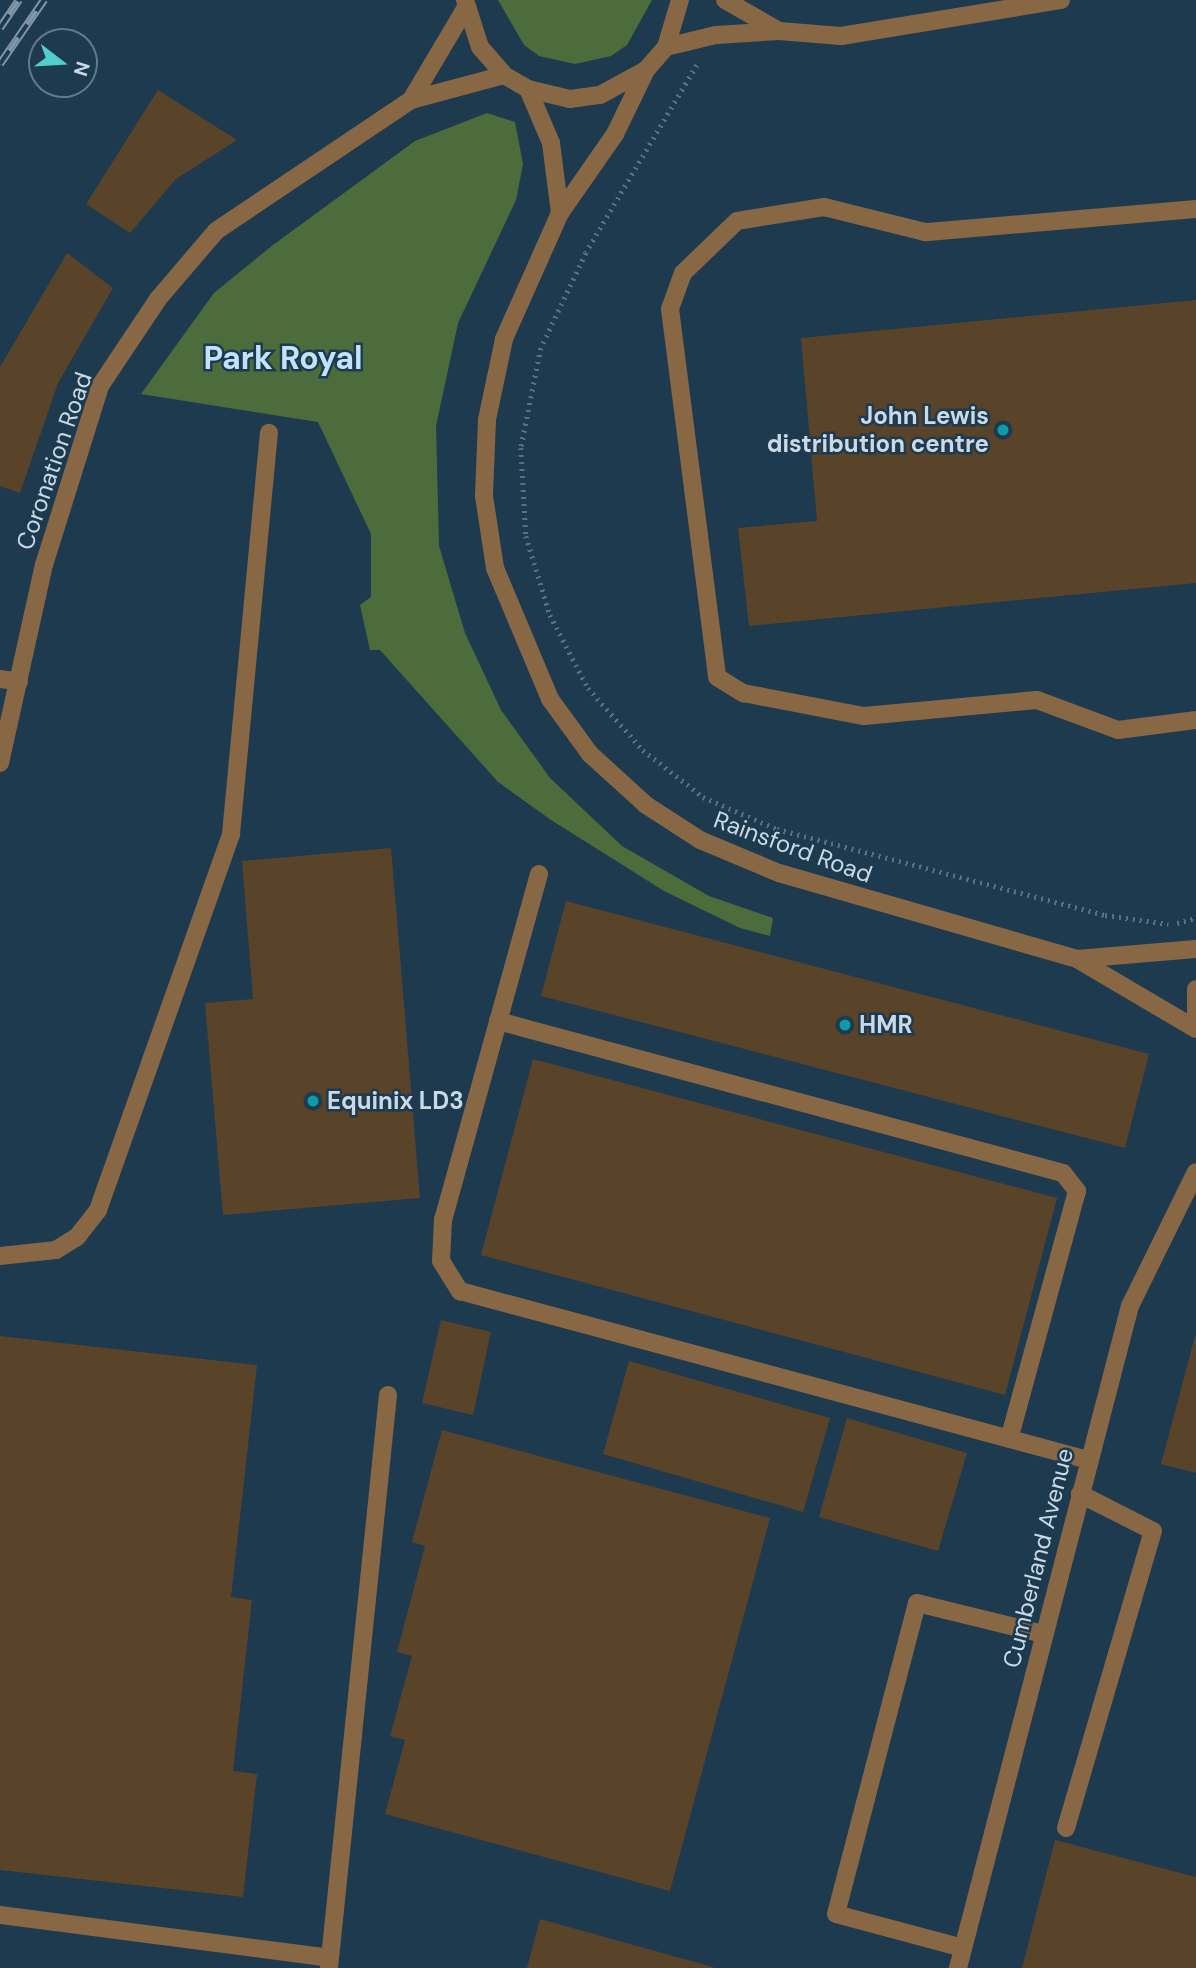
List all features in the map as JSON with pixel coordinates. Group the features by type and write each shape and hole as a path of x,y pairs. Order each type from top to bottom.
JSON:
{"street":[{"path":"465,4 480,47 504,75 528,89 570,99 600,95 646,70 666,47 680,0"},
{"path":"725,0 779,31"},
{"path":"666,47 716,35 779,31 841,36 1061,0"},
{"name":"Coronation Road","path":"411,100 465,4"},
{"name":"Rainsford Road","path":"646,70 615,134 560,213 504,339 486,420 484,496 495,568 550,699 590,754 646,805 701,840 791,877 1077,959 1196,1029"},
{"name":"Coronation Road","path":"0,763 44,565 100,386 158,299 216,231 411,100 504,75"},
{"path":"528,89 551,143 560,213"},
{"path":"1196,209 925,232 824,207 737,221 683,273 670,309 717,677 743,693 864,716 1037,700 1118,730 1196,720"},
{"path":"0,1256 56,1250 77,1237 98,1210 231,834 269,433"},
{"path":"0,679 19,682"},
{"path":"539,874 443,1219 441,1261 460,1291 1088,1460"},
{"name":"Rainsford Road","path":"1077,959 1196,949"},
{"path":"1196,989 1196,1017"},
{"path":"498,1021 1063,1173 1077,1191 1009,1438"},
{"name":"Cumberland Avenue","path":"958,1968 1130,1306 1196,1172"},
{"path":"0,1914 329,1963 388,1395"},
{"path":"1066,1828 1153,1531 1080,1494"},
{"path":"963,1948 836,1914 917,1603 1043,1634"}],"green space":[{"path":"498,0 652,0 627,45 611,56 575,64 539,56 524,45"},
{"path":"487,113 515,122 523,164 516,200 458,323 436,426 439,546 465,633 501,710 550,778 622,846 709,896 773,918 770,936 740,928 664,891 551,820 498,782 380,650 370,650 360,605 371,597 371,534 318,422 141,394 214,293 273,245 415,141"}],"building":[{"path":"158,90 237,140 176,179 130,233 86,204"},
{"path":"67,253 113,288 58,383 20,493 0,486 0,367"},
{"name":"John Lewis distribution centre","path":"1196,300 1196,583 749,626 738,528 817,521 801,338"},
{"name":"Equinix LD3","path":"391,848 420,1198 223,1215 205,1003 253,999 242,861"},
{"name":"HMR","path":"566,901 1149,1054 1125,1148 541,996"},
{"path":"533,1059 1057,1198 1005,1395 481,1255"},
{"path":"441,1320 491,1332 473,1415 422,1403"},
{"path":"0,1336 257,1365 231,1597 252,1600 233,1771 257,1774 243,1897 0,1870"},
{"path":"1196,1336 1196,1473 1161,1464"},
{"path":"629,1361 830,1418 803,1512 603,1454"},
{"path":"847,1418 967,1453 938,1551 819,1517"},
{"path":"442,1430 770,1518 670,1891 385,1814 405,1740 390,1736 412,1656 397,1652 425,1546 412,1542"},
{"path":"1055,1840 1196,1877 1196,1968 1022,1968"},
{"path":"540,1919 713,1967 713,1968 527,1968"}],"railway":[{"path":"0,28 19,0"},
{"path":"0,64 44,0"}],"place":[{"name":"John Lewis distribution centre","path":"1003,430"},
{"name":"HMR","path":"845,1025"},
{"name":"Equinix LD3","path":"313,1101"}],"district":[{"name":"Park Royal","path":"283,358"}]}
